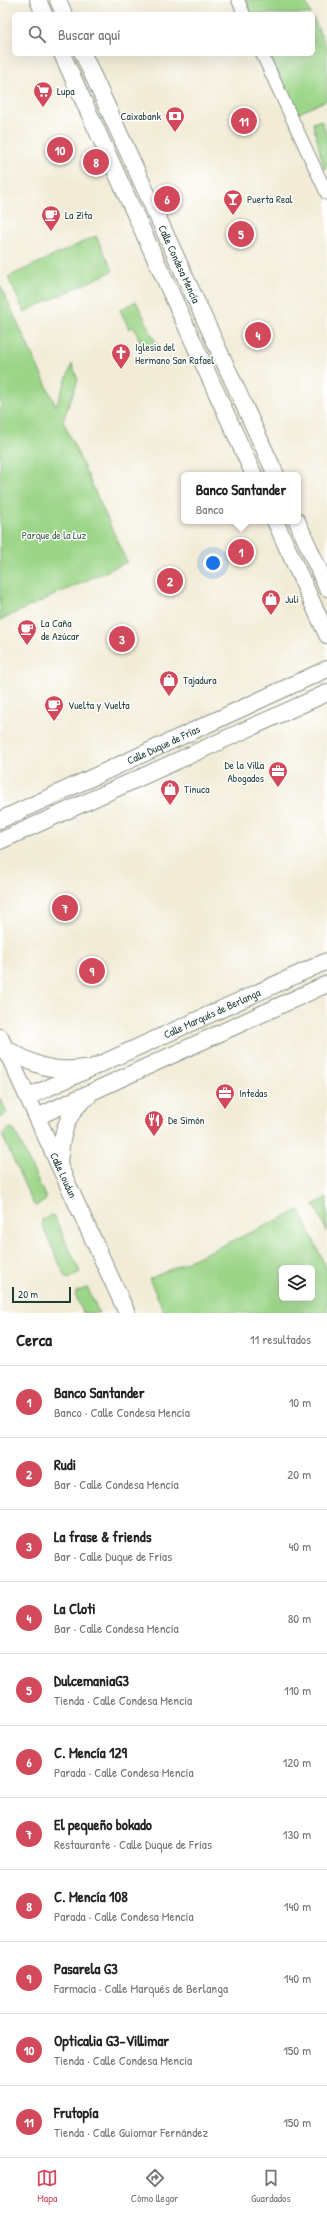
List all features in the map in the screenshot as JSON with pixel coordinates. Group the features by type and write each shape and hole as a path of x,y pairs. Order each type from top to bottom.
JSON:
{"street":[{"path":"38,0 43,12"},
{"path":"58,0 63,12"},
{"path":"238,0 243,12"},
{"name":"Calle Condesa Mencía","path":"63,56 253,472"},
{"name":"Calle Condesa Mencía","path":"83,56 275,472"},
{"path":"263,56 327,194"},
{"path":"276,524 327,634"},
{"path":"297,524 327,588"},
{"name":"Calle Duque de Frías","path":"0,820 327,669"},
{"name":"Calle Duque de Frías","path":"0,841 324,695"},
{"name":"Calle Marqués de Berlanga","path":"28,1097 327,961"},
{"name":"Calle Marqués de Berlanga","path":"37,1117 327,984"},
{"name":"Calle Marqués de Berlanga","path":"3,1042 36,1065 50,1068 80,1068 97,1066"},
{"name":"Calle Loudun","path":"3,1042 127,1313"},
{"name":"Calle Marqués de Berlanga","path":"59,1165 60,1143 66,1122 81,1102 105,1086"}],"green space":[{"path":"245,0 305,0 310,12 250,12"},
{"path":"315,22 327,48 327,100 297,114 270,56 315,56"},
{"path":"321,120 327,135 327,168 324,169 313,123"},
{"path":"96,236 113,271 24,312 8,277"},
{"name":"Parque de la Luz","path":"0,285 56,406 72,364 78,380 63,421 127,562 0,620"},
{"path":"136,301 157,345 144,350 134,327 129,329 120,310"},
{"path":"0,1098 7,1113 0,1118"},
{"path":"11,1128 14,1129 46,1198 45,1201 36,1206 33,1204 2,1135"},
{"path":"327,1198 327,1232 314,1204"},
{"path":"300,1210 327,1270 327,1313 165,1313 149,1279"},
{"path":"51,1215 54,1216 80,1272 69,1279 66,1278 42,1225 42,1220"},
{"path":"86,1288 88,1289 99,1313 83,1313 75,1295 76,1292"}],"place":[{"name":"Lupa","path":"43,108"},
{"name":"Frutopía","path":"244,121"},
{"name":"Caixabank","path":"175,133"},
{"name":"Opticalia G3-Villimar","path":"60,150"},
{"name":"C. Mencía 108","path":"96,162"},
{"name":"C. Mencía 129","path":"167,199"},
{"name":"Puerta Real","path":"233,216"},
{"name":"La Zita","path":"51,232"},
{"name":"DulcemaniaG3","path":"241,234"},
{"name":"La Cloti","path":"258,335"},
{"name":"Iglesia del Hermano San Rafael","path":"121,370"},
{"name":"Banco Santander","path":"241,552"},
{"name":"Rudi","path":"170,581"},
{"name":"Juli","path":"271,616"},
{"name":"La frase & friends","path":"122,639"},
{"name":"La Caña de Azúcar","path":"27,646"},
{"name":"Tajadura","path":"169,697"},
{"name":"Vuelta y Vuelta","path":"54,722"},
{"name":"De la Villa Abogados","path":"278,788"},
{"name":"Tinuca","path":"170,806"},
{"name":"El pequeño bokado","path":"65,908"},
{"name":"Pasarela G3","path":"92,971"},
{"name":"Intedas","path":"225,1110"},
{"name":"De Simón","path":"154,1137"}]}
